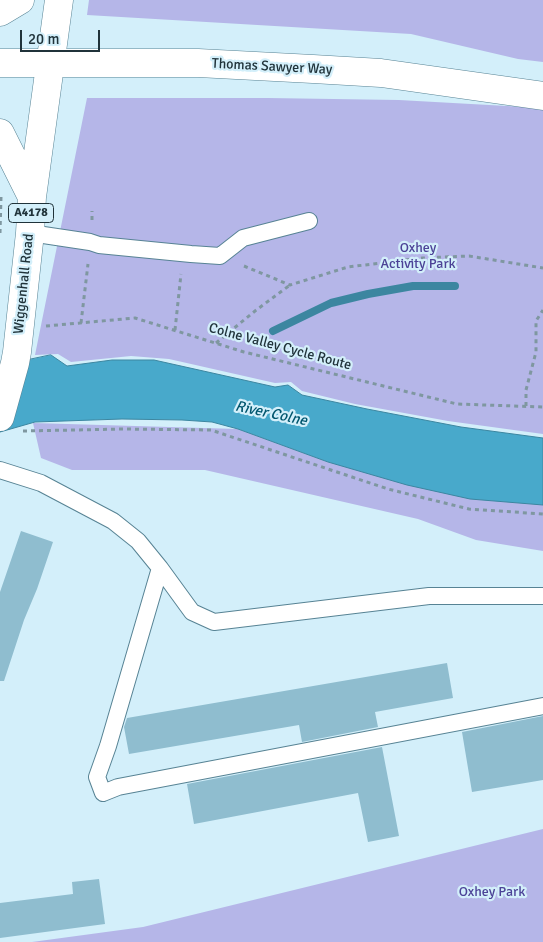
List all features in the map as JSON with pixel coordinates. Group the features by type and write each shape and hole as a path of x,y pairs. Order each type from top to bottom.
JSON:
{"street":[{"path":"0,12 20,0"},
{"name":"Wiggenhall Road","path":"8,424 30,233 32,197 59,0"},
{"name":"Thomas Sawyer Way","path":"0,63 198,63 313,68 381,73 543,96"},
{"path":"0,133 32,197"}],"lane":[{"path":"30,233 99,245 220,256 243,238 310,221"},
{"path":"0,470 41,483 113,521 138,541 192,612 214,622 429,596 543,596"},
{"path":"160,568 98,777 103,793 118,787 543,706"}],"path":[{"path":"0,188 0,236"},
{"path":"82,323 92,212"},
{"path":"174,330 183,254"},
{"path":"220,256 290,285"},
{"path":"216,343 290,285 348,267 422,258 470,256 543,268"},
{"path":"526,406 526,390 536,352 536,321 543,310"},
{"name":"Colne Valley Cycle Route","path":"41,326 135,318 244,352 457,404 543,407"},
{"path":"8,424 124,429 211,430 388,489 469,509 543,514"}],"green space":[{"path":"89,0 543,0 543,62 518,59 411,34 87,15"},
{"name":"Oxhey Activity Park","path":"87,98 399,100 543,108 543,434 448,421 355,404 302,391 291,382 275,383 169,359 131,356 71,362 58,354 35,355"},
{"path":"33,423 238,429 328,462 543,492 543,551 476,540 418,519 205,470 72,470 41,458"},
{"name":"Oxhey Park","path":"543,829 543,942 32,942 143,927"}],"water":[{"name":"River Colne","path":"51,355 67,366 112,360 154,360 275,387 288,385 302,395 367,409 461,427 543,438 543,505 470,499 407,485 328,462 238,429 212,422 122,419 35,422 0,432 0,366"}],"building":[{"path":"21,531 53,542 4,681 0,681 0,592"},
{"path":"447,663 453,698 375,712 378,727 302,742 299,725 129,754 124,727 127,718"},
{"path":"543,716 543,780 472,792 462,732"},
{"path":"382,747 399,836 368,842 358,793 194,824 187,784"},
{"path":"99,879 105,924 0,938 0,903 73,894 72,882"}],"waterway":[{"path":"273,331 331,303 413,286 455,286"}]}
